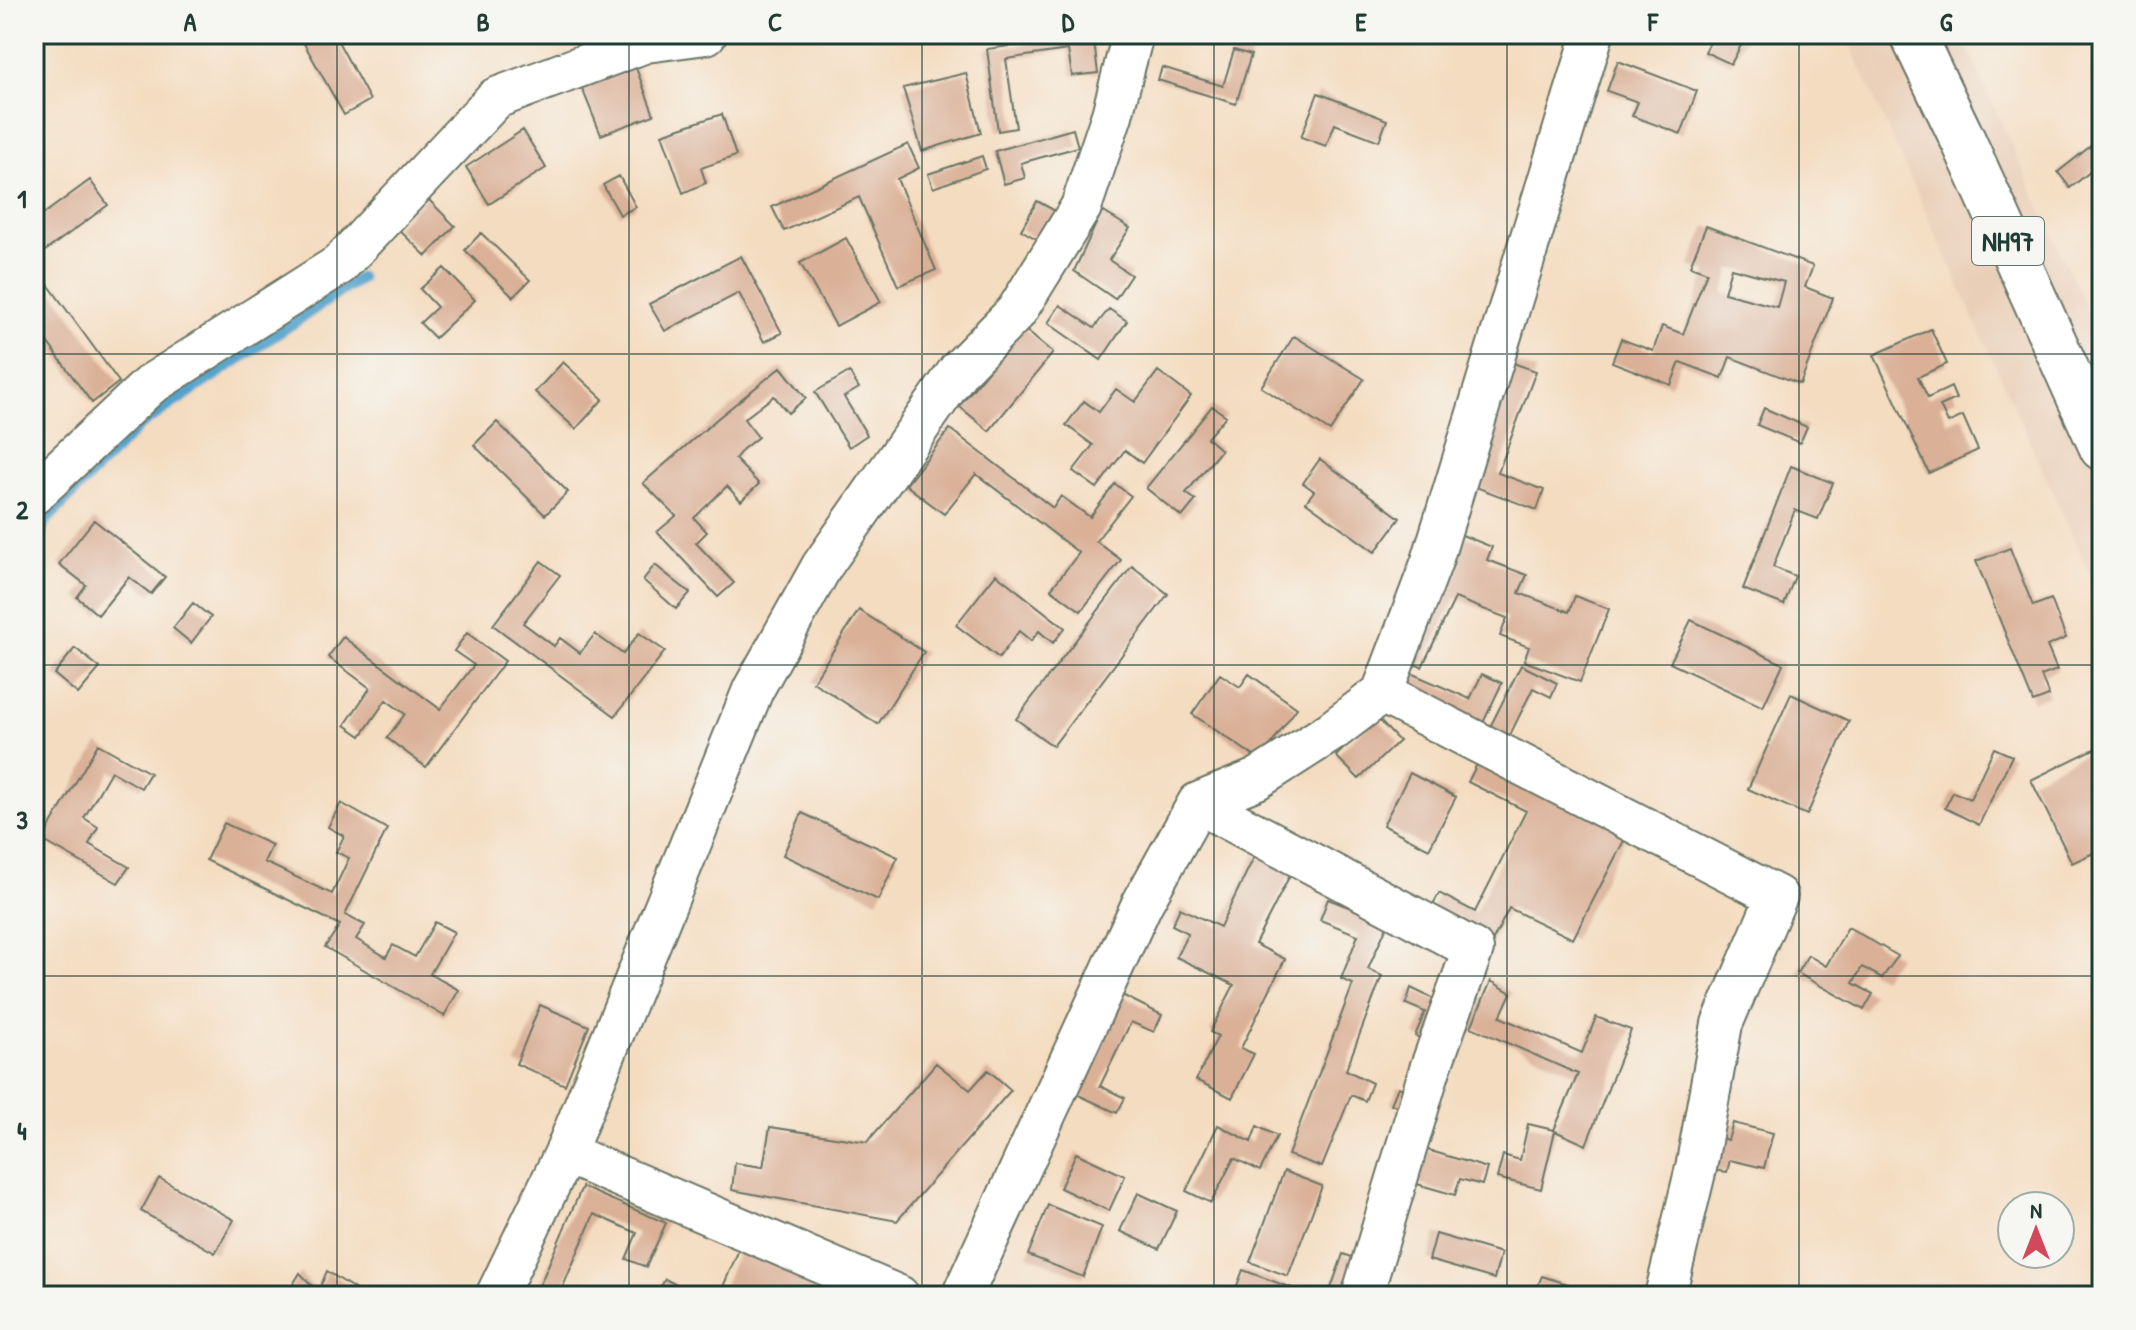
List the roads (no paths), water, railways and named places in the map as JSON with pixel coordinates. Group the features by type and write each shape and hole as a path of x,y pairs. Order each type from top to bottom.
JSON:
{"highway":[{"name":"NH97","path":"1912,34 2102,448"}],"street":[{"path":"34,494 150,385 339,265 496,98 646,42 706,34"},
{"path":"496,1296 565,1153 753,690 822,566 959,370 1016,312 1081,207 1112,115 1133,34"},
{"path":"962,1296 1142,904 1198,803 1257,779 1332,731 1382,693 1432,561 1593,34"},
{"path":"1382,693 1777,896 1722,1024 1696,1168 1665,1296"},
{"path":"1198,803 1473,949 1429,1072 1362,1296"},
{"path":"565,1153 899,1296"}],"waterway":[{"path":"34,552 44,522 138,426 360,278"}]}
